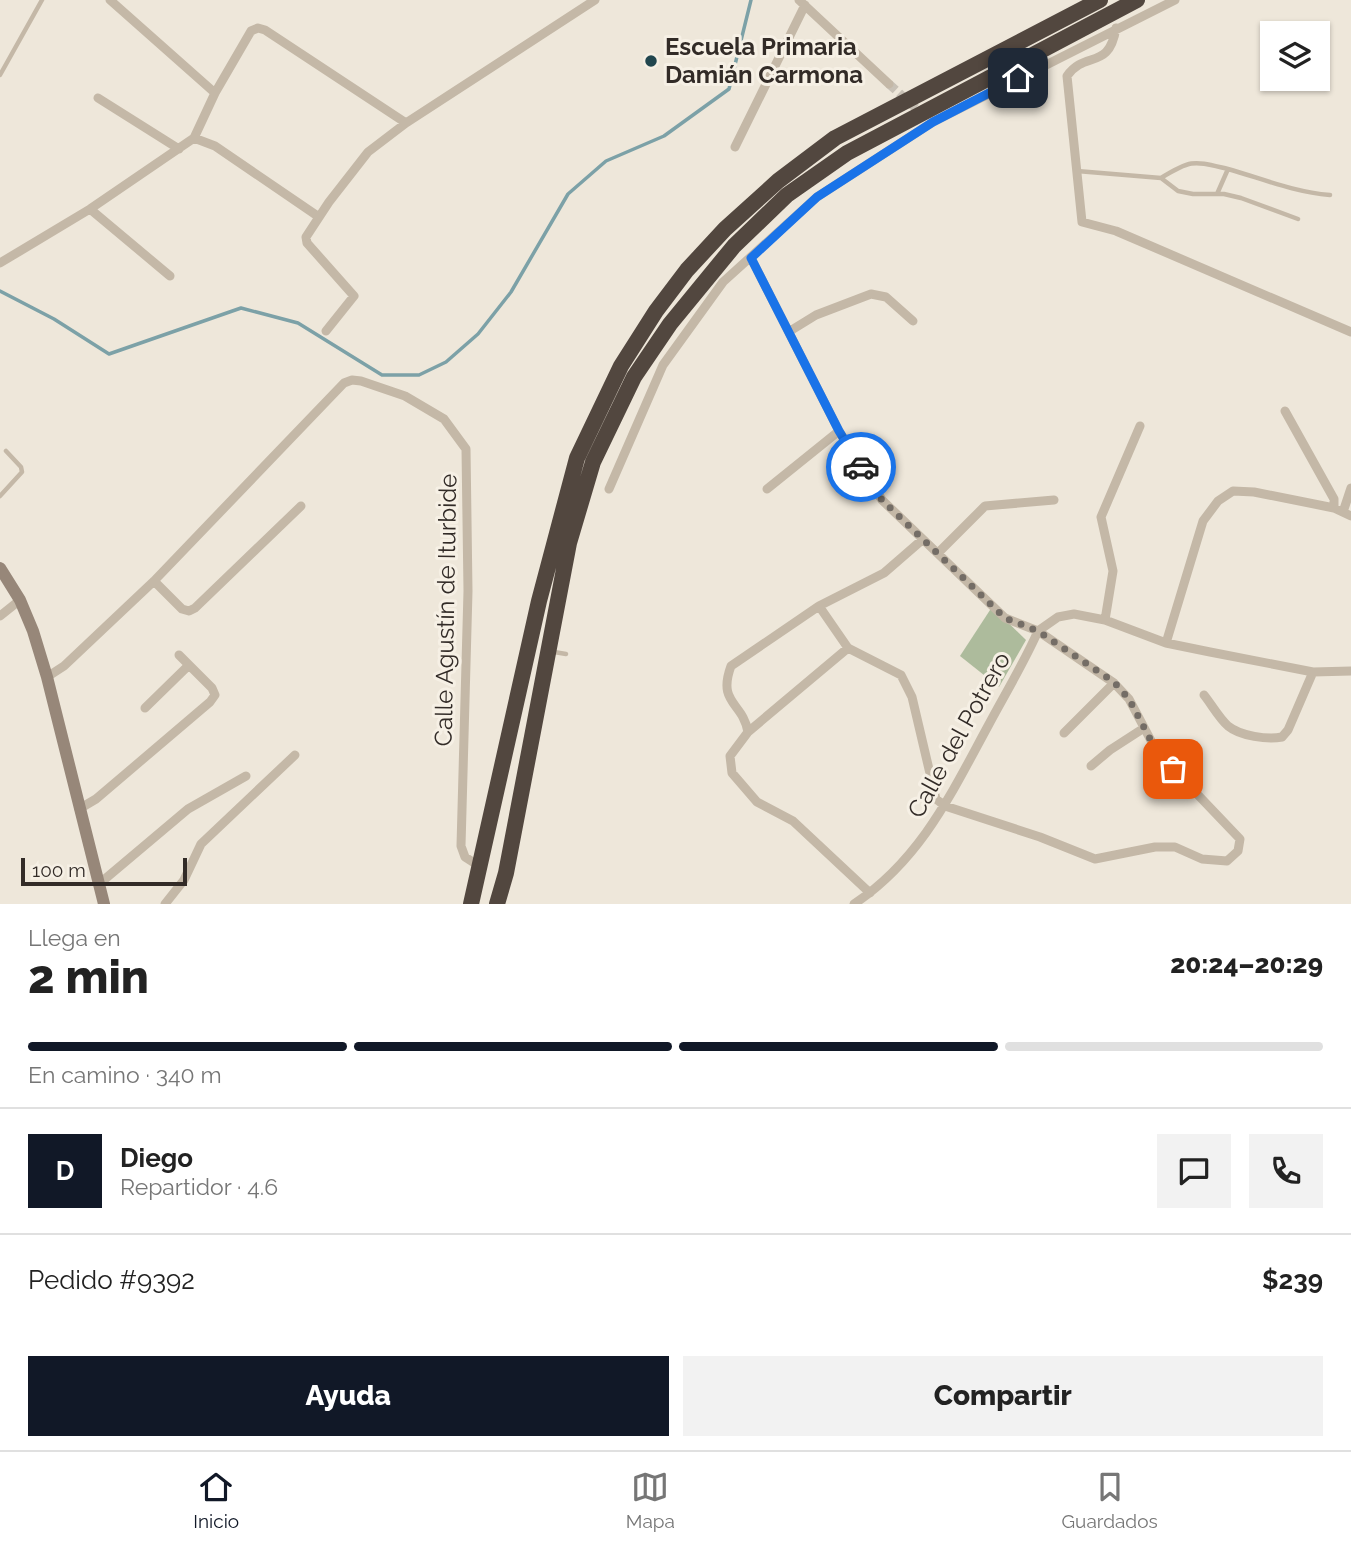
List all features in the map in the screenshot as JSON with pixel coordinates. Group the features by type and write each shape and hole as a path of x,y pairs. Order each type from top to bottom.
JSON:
{"highway":[{"path":"471,904 539,601 577,458 621,366 656,312 687,270 725,229 778,181 835,138 1100,0"},
{"path":"497,904 506,873 569,543 593,462 634,377 670,324 725,256 787,195 847,153 1137,0"}],"main road":[{"path":"0,568 20,600 33,631 104,904"}],"street":[{"path":"110,0 215,93"},
{"path":"326,331 355,296 305,240 318,217 368,152 406,123 595,0"},
{"path":"609,489 663,365 723,282 817,197 931,120 1116,29 1160,3 1175,0"},
{"path":"735,147 802,3 889,83"},
{"path":"1118,10 1111,48 1107,53 1072,70 1067,76 1082,222 1116,230 1351,332"},
{"path":"0,263 90,209 194,138 215,93 251,32 258,28 406,123"},
{"path":"98,98 179,149"},
{"path":"194,138 215,146 318,217"},
{"path":"90,209 170,275"},
{"path":"751,258 839,431 882,500 1005,618 1038,631 1114,682 1129,699 1157,752 1240,839 1238,851 1227,861 1202,859 1175,846 1154,847 1095,859 1040,837 945,806 936,799 912,697 901,675 848,649 819,606"},
{"path":"790,331 816,314 871,294 886,298 913,321"},
{"name":"Calle Agustín de Iturbide","path":"47,677 64,666 154,581 344,383 361,381 404,396 444,419 466,449 468,591 461,846 465,857 479,866"},
{"path":"1285,411 1342,512"},
{"path":"1105,620 1113,571 1101,517 1140,426"},
{"path":"767,489 839,431"},
{"path":"1342,512 1351,488"},
{"path":"1166,643 1203,521 1218,501 1233,491 1254,492 1342,512"},
{"path":"938,553 985,506 1054,500"},
{"path":"154,581 181,610 189,611 195,608 300,506"},
{"path":"748,732 746,723 728,697 726,682 731,666 819,606 884,573 922,540"},
{"path":"0,616 20,600"},
{"path":"1038,631 1058,617 1074,614 1105,620 1166,643 1313,673 1351,671"},
{"name":"Calle del Potrero","path":"854,904 911,855 945,806 1038,631"},
{"path":"848,649 748,732 730,756 732,773 757,802 793,821 870,893"},
{"path":"79,809 96,799 215,695 212,688 179,655"},
{"path":"145,708 189,665"},
{"path":"1204,695 1229,727 1238,732 1273,739 1283,737 1313,673"},
{"path":"1065,733 1114,682"},
{"path":"1091,766 1115,746 1144,728"},
{"path":"167,903 184,880 201,844 295,755"},
{"path":"99,884 188,809 246,776"}],"lane":[{"path":"0,75 42,0"},
{"path":"1161,178 1191,162 1228,169 1279,187 1330,195"},
{"path":"1217,194 1228,169"},
{"path":"1076,171 1161,178 1178,191 1241,198 1298,219"},
{"path":"0,496 22,471 6,451"},
{"path":"547,650 566,654"}],"green space":[{"path":"992,607 1026,640 999,687 960,656"}],"waterway":[{"path":"0,291 54,319 109,354 241,308 298,323 382,375 419,375 446,362 478,334 511,292 568,194 606,161 664,136 729,89 751,0"}],"tunnel":[{"path":"889,84 928,119"}],"way so far":[{"path":"861,467 882,500 1005,618 1038,631 1114,682 1129,699 1157,752 1173,769"}],"place":[{"name":"Escuela Primaria Damián Carmona","path":"651,61"}],"route":[{"path":"861,467 839,431 751,258 817,197 933,122 1018,78"}]}
